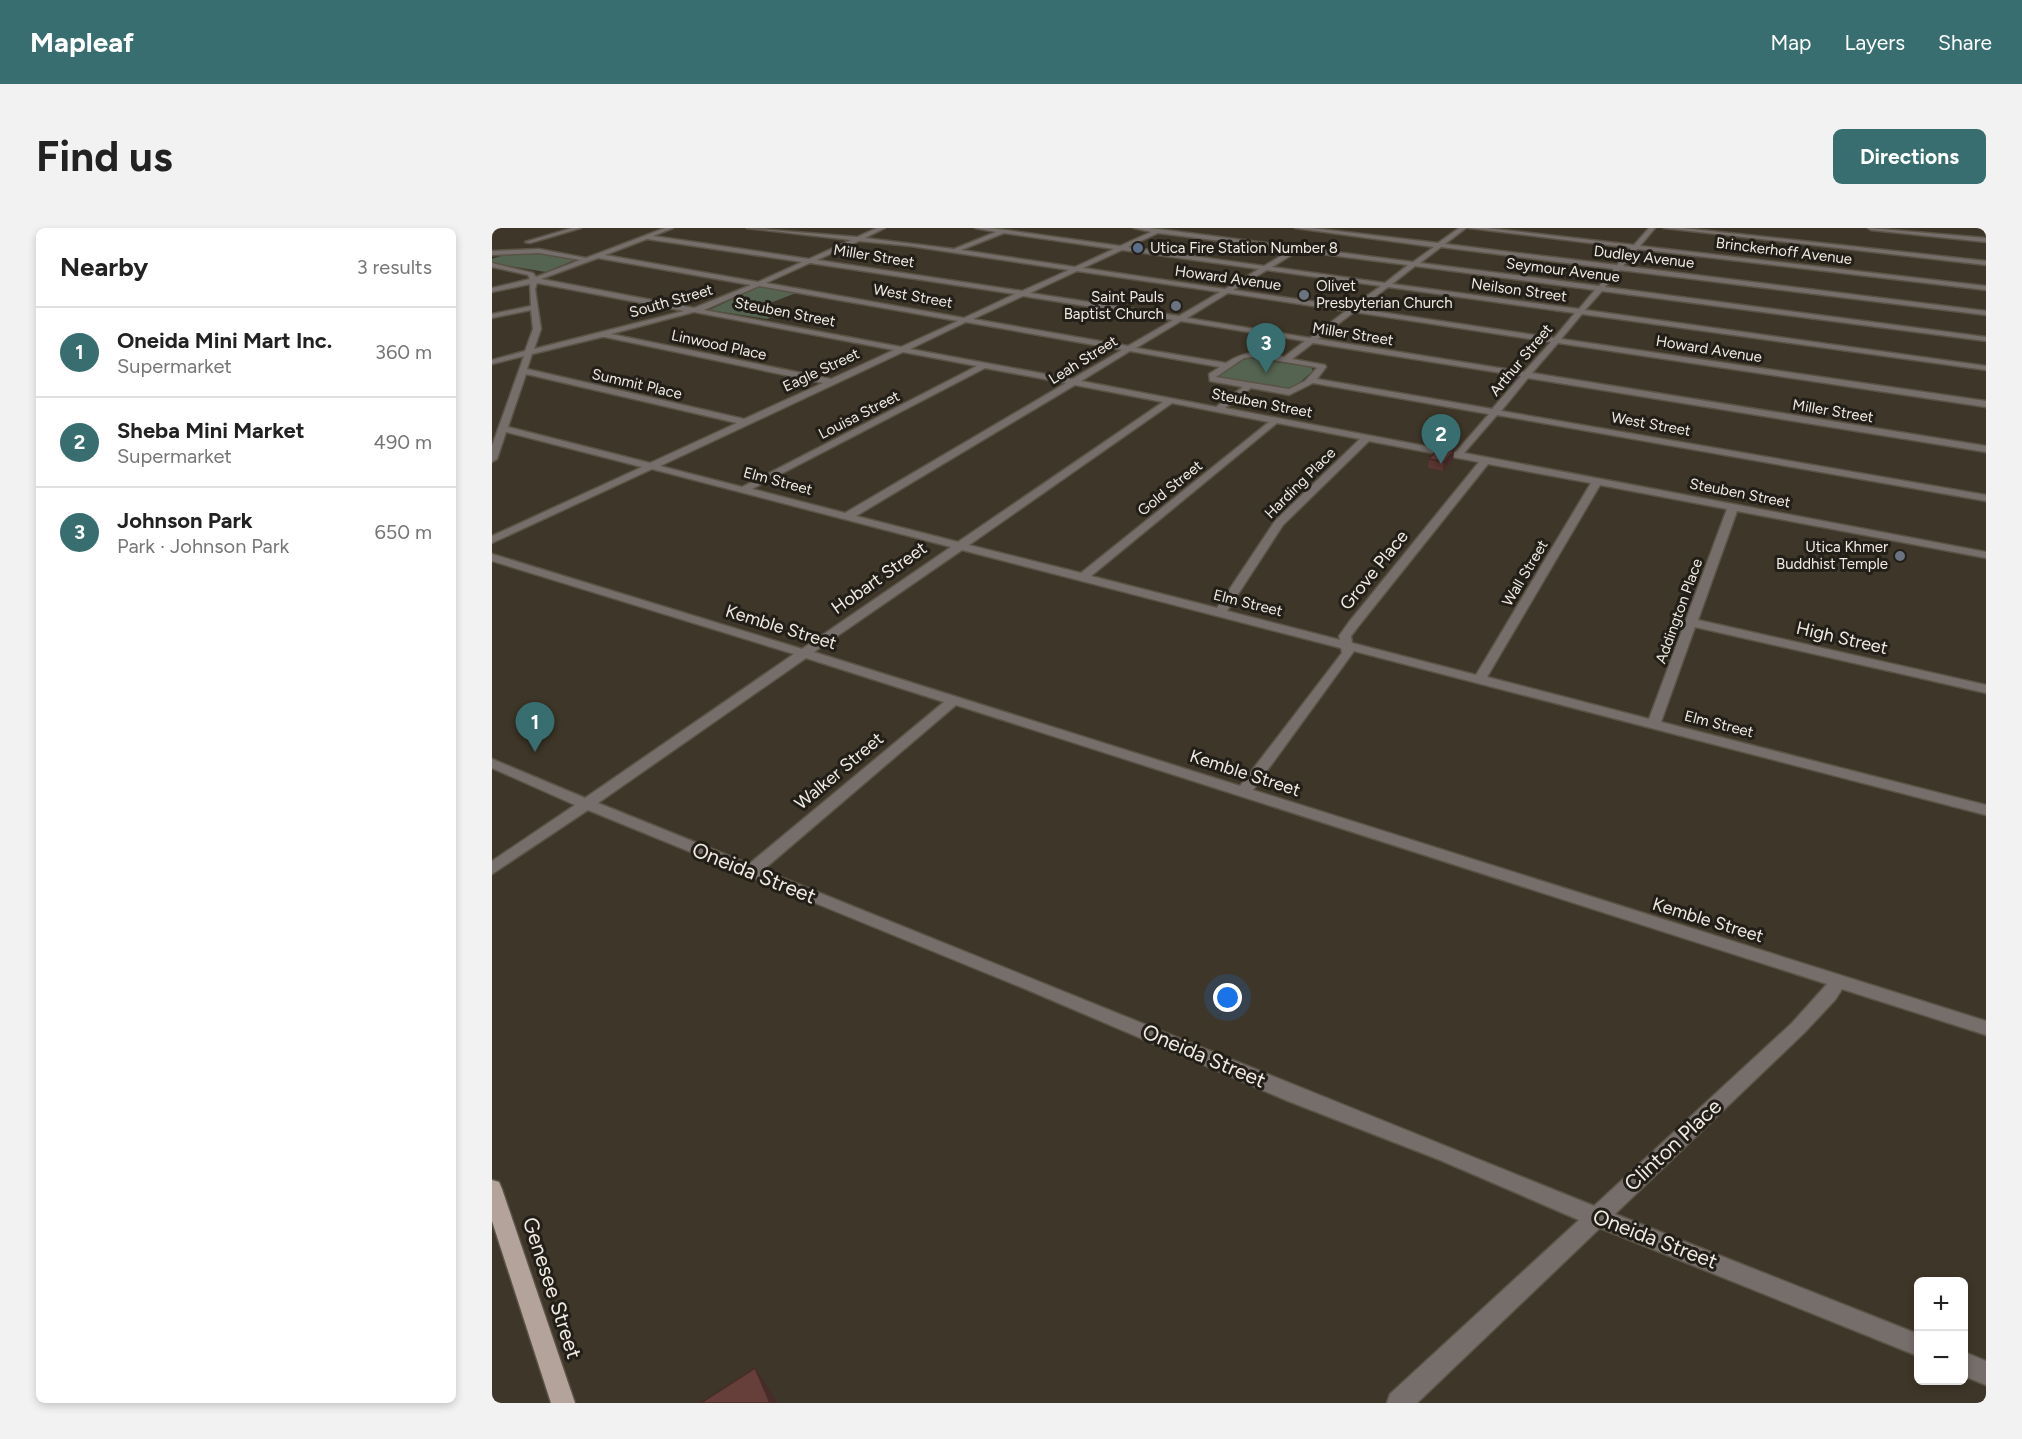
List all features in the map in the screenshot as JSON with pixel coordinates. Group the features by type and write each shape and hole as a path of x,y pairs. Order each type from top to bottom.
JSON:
{"main road":[{"name":"Genesee Street","path":"492,1189 563,1403"}],"street":[{"path":"578,228 529,238 529,248 585,259"},
{"path":"492,290 534,280 669,228"},
{"name":"Howard Avenue","path":"750,228 861,238 954,250 1986,404"},
{"name":"South Street","path":"492,362 696,310 882,228"},
{"name":"Neilson Street","path":"978,228 1986,368"},
{"path":"954,250 1012,228"},
{"name":"Seymour Avenue","path":"1137,228 1159,229 1986,339"},
{"name":"Dudley Avenue","path":"1298,228 1330,230 1439,246 1986,313"},
{"path":"1286,360 1463,228"},
{"name":"Brinckerhoff Avenue","path":"1472,228 1986,288"},
{"name":"Arthur Street","path":"1457,456 1652,228"},
{"path":"1667,228 1986,263"},
{"path":"1871,228 1920,231 1986,240"},
{"name":"Eagle Street","path":"492,540 1159,229"},
{"path":"1318,237 1330,230"},
{"name":"Miller Street","path":"645,237 811,260 1986,449"},
{"name":"Leah Street","path":"848,516 1309,242"},
{"path":"495,254 516,243"},
{"path":"495,254 539,251"},
{"name":"West Street","path":"594,255 1227,366"},
{"path":"492,265 551,273"},
{"path":"492,459 502,428 502,417 524,371 537,329 534,280 531,274 524,271"},
{"name":"Steuben Street","path":"534,280 1986,555"},
{"path":"492,316 535,307"},
{"name":"Linwood Place","path":"602,334 831,382"},
{"path":"1248,355 1286,360 1322,367 1311,380 1289,392 1248,387 1212,379 1212,376 1227,366 1248,355"},
{"name":"Louisa Street","path":"745,489 985,365"},
{"name":"Summit Place","path":"524,371 744,422"},
{"name":"West Street","path":"1311,380 1986,498"},
{"path":"1217,410 1248,387"},
{"name":"Hobart Street","path":"492,869 1170,401"},
{"name":"Gold Street","path":"1083,578 1275,421"},
{"name":"Elm Street","path":"502,428 1986,810"},
{"name":"Harding Place","path":"1220,613 1279,523 1367,438"},
{"name":"Grove Place","path":"1242,793 1348,653 1345,636 1353,625 1485,461"},
{"name":"Wall Street","path":"1479,680 1597,482"},
{"name":"Addington Place","path":"1654,724 1733,507"},
{"name":"Kemble Street","path":"492,557 1986,1028"},
{"name":"High Street","path":"1690,622 1986,689"},
{"name":"Walker Street","path":"751,871 953,701"},
{"name":"Oneida Street","path":"492,763 586,804 1597,1217 1914,1343"},
{"name":"Clinton Place","path":"1399,1403 1798,1028 1829,995 1838,981"},
{"path":"1968,1366 1986,1373"}],"green space":[{"path":"530,252 577,259 546,272 492,263 492,259 507,254"},
{"path":"759,287 796,293 765,305 791,309 767,319 709,310"},
{"path":"1247,358 1311,367 1313,371 1292,389 1285,390 1220,379 1218,375"}],"building":[{"path":"1439,448 1454,451 1444,462 1429,459"},
{"path":"755,1368 770,1403 701,1403"}],"place":[{"name":"Utica Fire Station Number 8","path":"1138,248"},
{"name":"Olivet Presbyterian Church","path":"1304,295"},
{"name":"Saint Pauls Baptist Church","path":"1176,306"},
{"name":"Johnson Park","path":"1266,373"},
{"name":"Sheba Mini Market","path":"1441,464"},
{"name":"Utica Khmer Buddhist Temple","path":"1900,556"},
{"name":"Oneida Mini Mart Inc.","path":"535,752"}]}
